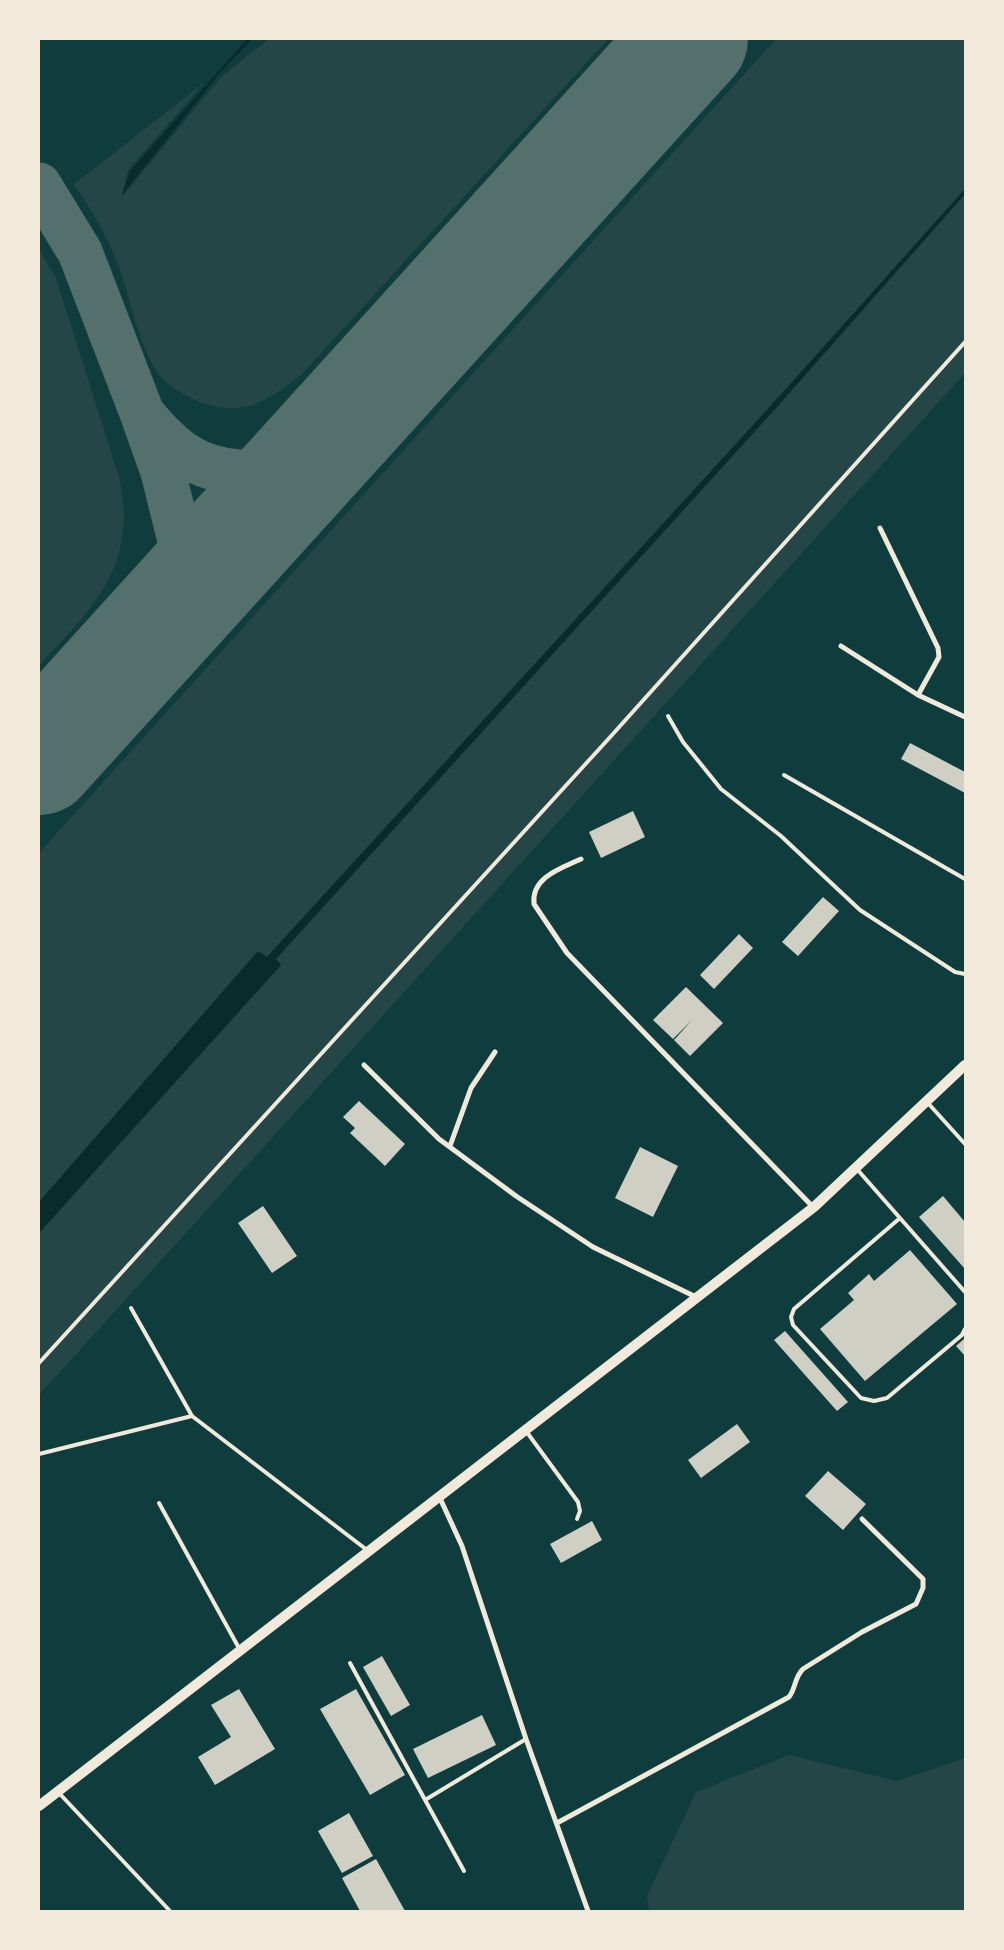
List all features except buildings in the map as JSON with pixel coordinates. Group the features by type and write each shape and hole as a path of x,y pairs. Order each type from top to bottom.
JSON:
{"main road":[{"path":"39,1806 814,1207 965,1065"}],"street":[{"path":"880,528 938,648 939,657 918,695"},
{"path":"841,646 918,695 965,717"},
{"path":"581,858 544,877 533,896 534,904 567,953 814,1207"},
{"path":"450,1146 471,1088 495,1052"},
{"path":"364,1065 439,1139 516,1196 593,1246 696,1298"},
{"path":"439,1496 462,1546 526,1739 588,1911"},
{"path":"556,1824 789,1697 794,1691 797,1674 862,1632 916,1604 923,1588 923,1579 862,1520"}],"lane":[{"path":"39,1363 612,735 965,342"},
{"path":"668,716 684,742 721,789 781,836 860,910 956,972 965,974"},
{"path":"784,775 965,879"},
{"path":"927,1102 965,1144"},
{"path":"856,1168 965,1292"},
{"path":"900,1218 794,1309 791,1317 793,1325 861,1398 874,1401 887,1398 962,1334 965,1329"},
{"path":"130,1308 192,1416 369,1552"},
{"path":"39,1454 192,1416"},
{"path":"525,1430 578,1502 580,1511 577,1518"},
{"path":"159,1503 240,1651"},
{"path":"350,1663 464,1871"},
{"path":"425,1800 526,1739"},
{"path":"58,1791 170,1911"}],"shaded area":[{"path":"247,39 252,39 218,75 122,195 130,171"},
{"path":"269,39 608,39 300,376 280,391 258,403 246,407 220,407 206,404 181,393 157,372 142,340 114,253 98,222 74,184 205,82 128,170 121,198 222,76"},
{"path":"776,39 965,39 965,189 776,400 267,957 258,952 39,1202 39,853"},
{"path":"965,189 965,194 776,408 276,959 281,965 39,1233 39,1202 258,951 267,957 776,400"},
{"path":"965,194 965,373 39,1395 39,1233 281,965 275,959 776,408"},
{"path":"39,249 56,278 119,477 124,508 123,535 117,560 107,582 78,624 39,666"},
{"path":"789,1755 897,1781 965,1758 965,1911 649,1911 647,1896 696,1792"}],"taxiway":[{"path":"39,185 80,252 142,413 163,472 192,589"},
{"path":"146,418 176,448 187,456 210,467 254,473 286,468 310,459"}],"runway":[{"path":"39,758 691,39"}]}
